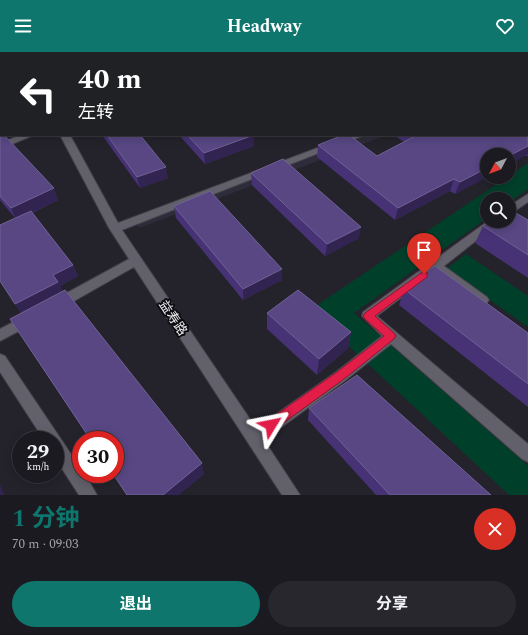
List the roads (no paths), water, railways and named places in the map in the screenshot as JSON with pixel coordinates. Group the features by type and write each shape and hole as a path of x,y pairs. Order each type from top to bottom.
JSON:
{"street":[{"path":"0,146 26,136"},
{"name":"益寿路","path":"66,136 115,228 292,495"},
{"path":"115,228 357,136"},
{"path":"516,206 528,197"},
{"path":"487,228 368,316 528,454"},
{"path":"0,335 136,261"},
{"path":"435,266 491,306"},
{"path":"254,438 341,376 391,336"},
{"path":"0,360 47,431"},
{"path":"64,458 88,495"}]}
